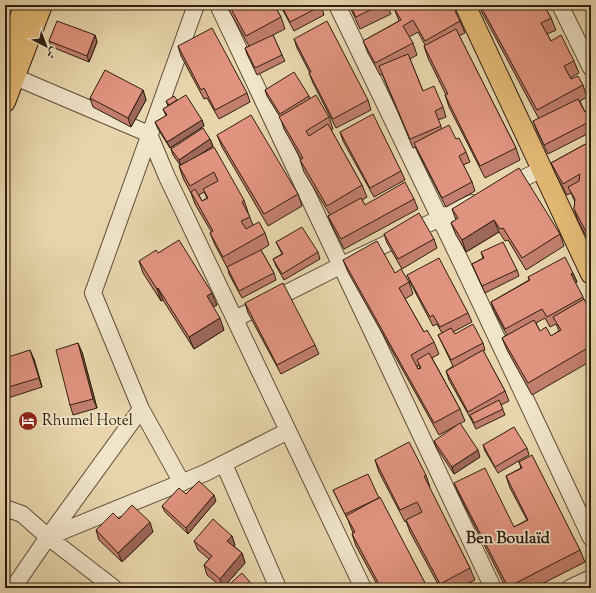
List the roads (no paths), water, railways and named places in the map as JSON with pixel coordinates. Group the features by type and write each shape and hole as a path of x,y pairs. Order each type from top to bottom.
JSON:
{"main road":[{"path":"5,102 9,61 24,5"},
{"path":"9,61 42,5"},
{"path":"465,5 591,274"}],"street":[{"path":"182,483 141,409 93,293 196,5"},
{"path":"218,5 342,265 493,588"},
{"path":"337,5 591,538"},
{"path":"560,5 591,68"},
{"path":"9,61 149,134 167,178 363,588"},
{"path":"235,319 342,265 542,169"},
{"path":"14,588 48,537 141,409"},
{"path":"48,537 182,483 224,464 288,431"},
{"path":"224,464 278,588"},
{"path":"5,508 22,514 48,537 114,588"},
{"path":"570,588 591,578"}],"place":[{"name":"Rhumel Hotel","path":"28,421"}],"district":[{"name":"Ben Boulaïd","path":"508,539"}]}
